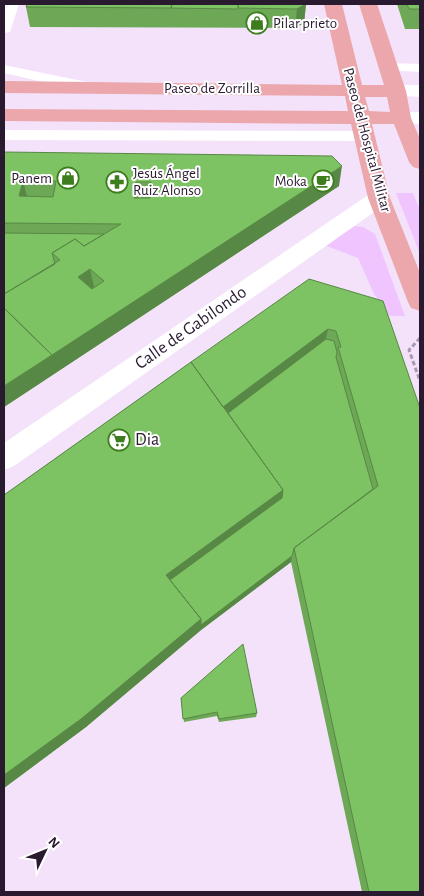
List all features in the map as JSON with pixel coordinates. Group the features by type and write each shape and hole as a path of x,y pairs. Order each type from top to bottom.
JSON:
{"main road":[{"name":"Paseo del Hospital Militar","path":"333,4 379,198 420,302"},
{"path":"368,4 396,91 411,118 420,162"},
{"name":"Paseo de Zorrilla","path":"4,87 353,89 396,91"},
{"name":"Paseo de Zorrilla","path":"4,115 361,127 411,118"}],"street":[{"path":"4,28 10,4"},
{"name":"Paseo de Zorrilla","path":"396,91 420,91"},
{"name":"Calle de Gabilondo","path":"4,458 379,198"}],"lane":[{"path":"389,67 420,68"},
{"path":"4,69 87,88"},
{"path":"4,135 361,127"}],"path":[{"path":"420,338 409,350 420,381"}],"shaded area":[{"path":"396,193 413,193 420,210 420,254"},
{"path":"354,226 363,227 375,234 405,316 390,316 374,294 358,258 324,245"}],"building":[{"path":"27,4 172,4 171,8 26,7"},
{"path":"172,4 238,4 238,9 171,8"},
{"path":"238,4 306,4 297,9 238,8"},
{"path":"407,4 420,4 420,9 409,9"},
{"path":"4,152 332,156 342,166 52,355 4,308 4,294 60,260 52,253 75,239 84,246 121,224 4,223","holes":["23,181 56,181 53,197 19,196","136,182 151,182 150,198 134,198","90,269 104,281 92,289 78,277"]},
{"path":"4,233 104,234 84,246 75,239 52,253 55,264 4,294"},
{"path":"309,279 383,301 420,408 420,892 369,892 294,548 378,486 338,347 341,347 336,331 328,329 223,407 191,362"},
{"path":"4,308 52,355 4,386"},
{"path":"326,339 334,341 337,352 336,357 373,489 294,548 292,556 201,625 201,619 170,580 282,498 283,490 228,413"},
{"path":"191,362 283,490 166,575 201,619 81,719 4,775 4,495"},
{"path":"243,644 257,713 219,719 217,712 183,719 181,698"}],"place":[{"name":"Pilar prieto","path":"257,23"},
{"name":"Panem","path":"68,178"},
{"name":"Moka","path":"323,181"},
{"name":"Jesús Ángel Ruiz Alonso","path":"117,182"},
{"name":"Dia","path":"119,440"}]}
